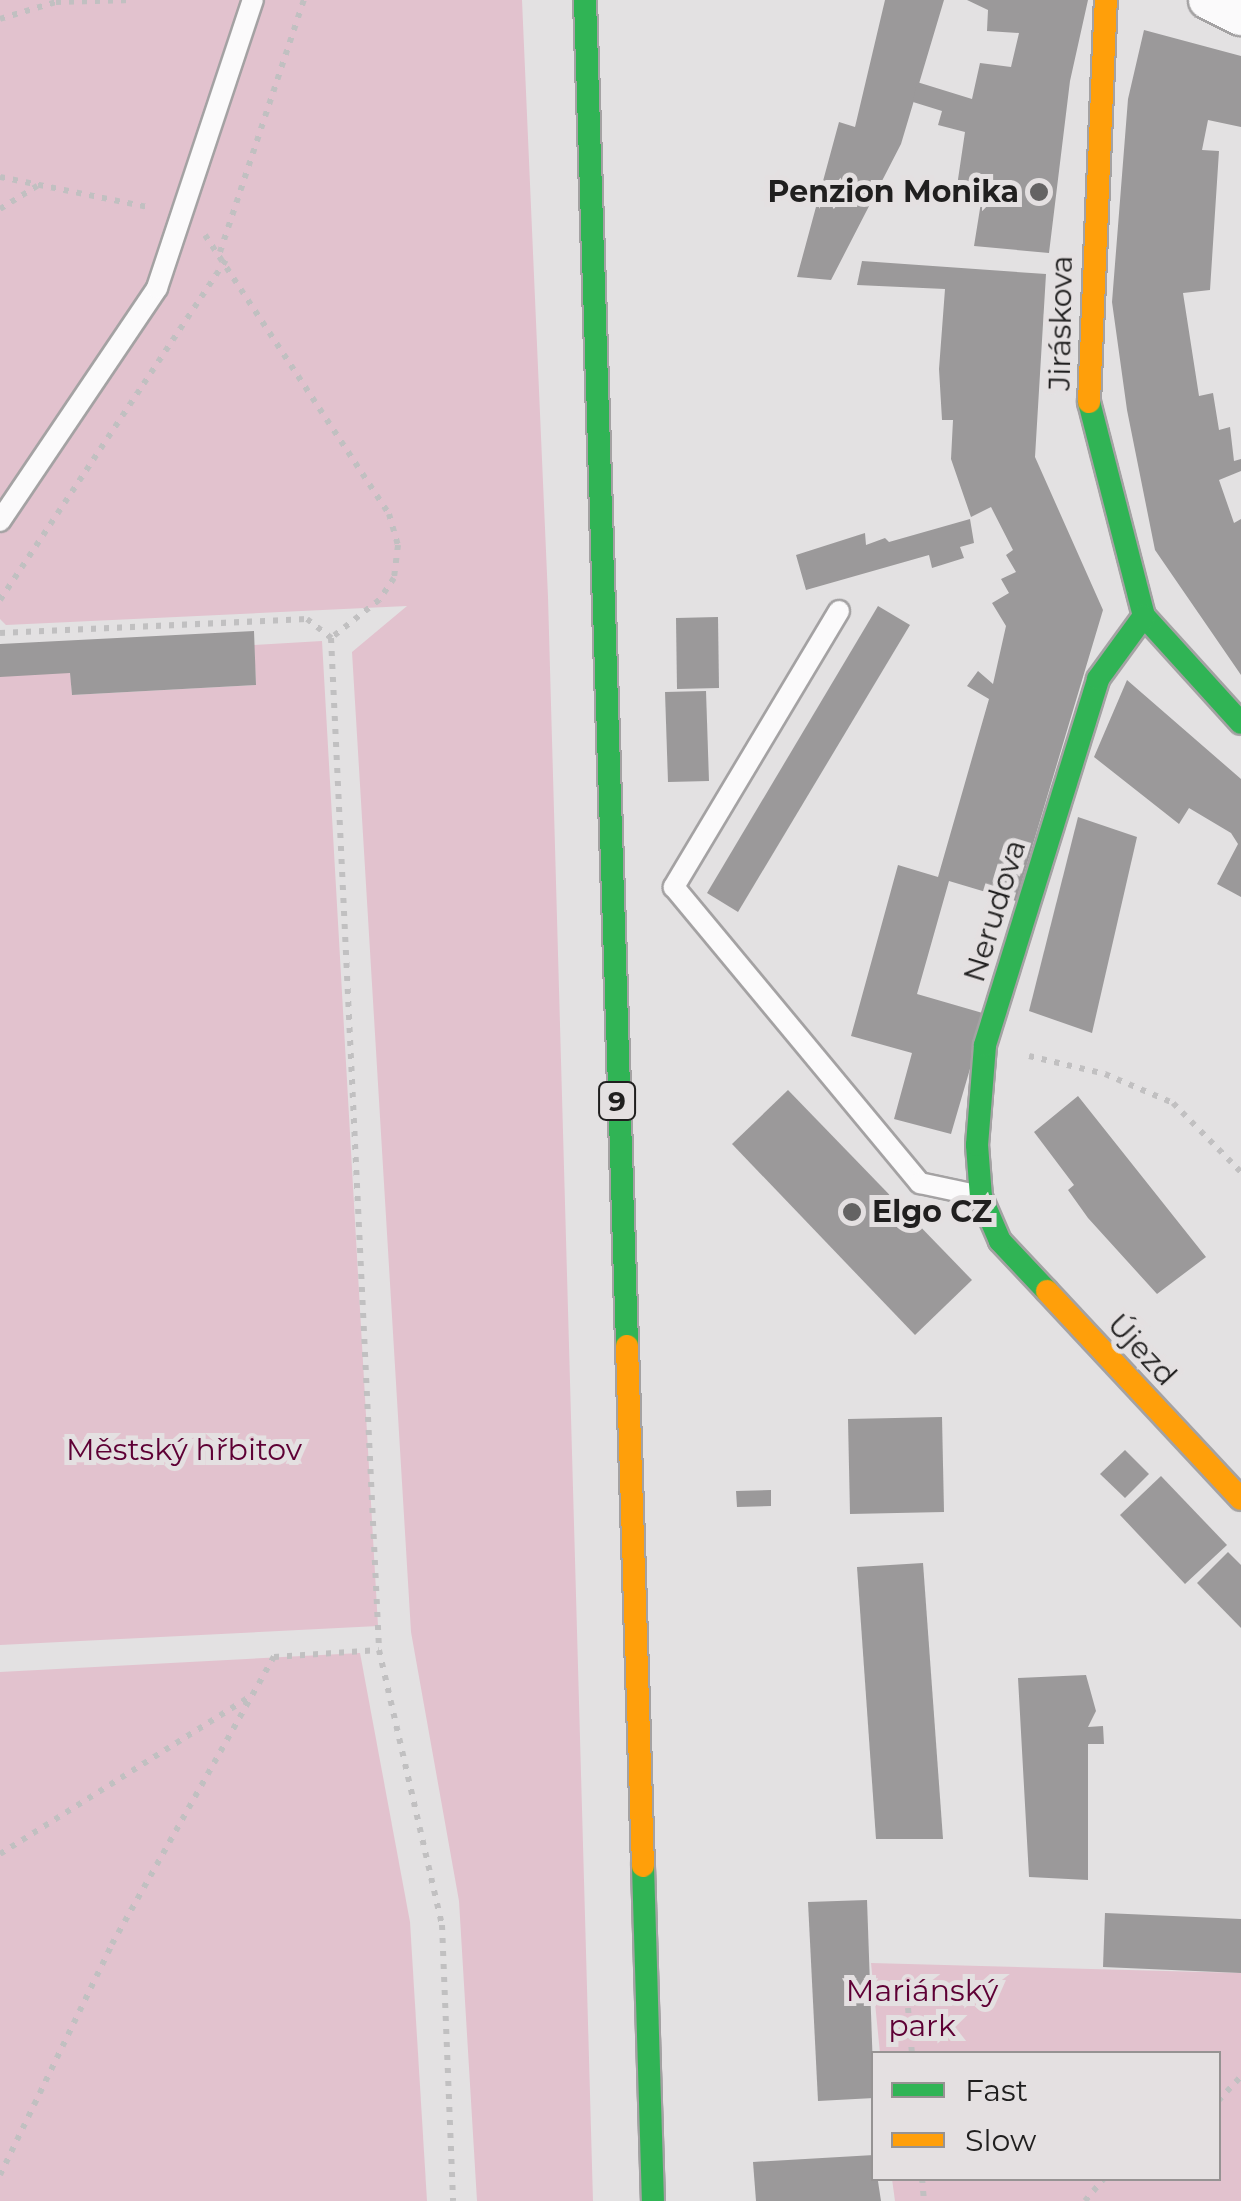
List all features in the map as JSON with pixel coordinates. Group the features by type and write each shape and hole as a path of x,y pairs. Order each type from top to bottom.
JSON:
{"main road":[{"name":"9","path":"585,0 653,2201"},
{"name":"Jiráskova","path":"1106,0 1086,392 1144,616 1241,723"},
{"name":"Nerudova","path":"1000,1241 982,1197 977,1145 985,1045 1098,680 1144,616"},
{"name":"Újezd","path":"1000,1241 1241,1499"}],"street":[{"path":"1208,0 1241,16"}],"lane":[{"path":"0,521 158,288 186,214 253,0"},
{"path":"838,612 674,887 920,1183 982,1197"}],"path":[{"path":"0,18 56,2 134,0"},
{"path":"220,252 304,0"},
{"path":"0,176 186,214 226,260 390,514 398,545 394,578 379,600 331,638"},
{"path":"0,209 38,185"},
{"path":"0,600 226,260"},
{"path":"0,633 306,619 331,638"},
{"path":"331,638 379,1650 442,1926 453,2201"},
{"path":"985,1045 1105,1074 1173,1102 1241,1172"},
{"path":"0,2175 112,1944 274,1658 379,1650"},
{"path":"0,1854 253,1695"},
{"path":"908,2008 912,2051"},
{"path":"1221,2098 1241,2076"},
{"path":"1085,2201 1102,2181"}],"green space":[{"path":"0,0 522,0 548,597 593,2201 477,2201 459,1901 411,1632 352,652 407,606 6,625 0,619"},
{"name":"Městský hřbitov","path":"322,641 378,1626 0,1645 0,645 69,655 72,695 256,685 254,645"},
{"path":"360,1653 410,1922 427,2201 0,2201 0,1672"},
{"name":"Mariánský park","path":"871,1963 1241,1973 1241,2201 895,2201 892,2181 1221,2181 1221,2051 880,2051"}],"building":[{"path":"885,0 944,0 901,144 831,280 797,277 839,122 855,127"},
{"path":"967,0 1088,0 1070,81 1049,253 974,246 983,190 957,186 965,132 938,125 942,111 913,102 917,82 972,99 980,63 1011,67 1019,33 987,31 988,10"},
{"path":"1144,30 1241,56 1241,127 1208,120 1202,150 1219,151 1210,290 1183,293 1199,396 1213,393 1219,430 1230,427 1234,461 1241,459 1241,471 1219,480 1234,523 1241,519 1241,675 1155,550 1127,410 1112,302 1128,99"},
{"path":"862,261 1046,274 1035,457 1103,610 1016,901 949,881 917,994 986,1014 951,1134 894,1119 912,1053 851,1036 898,865 938,877 989,699 967,686 978,671 993,684 1006,626 992,603 1009,593 1001,579 1016,572 1006,555 1013,550 991,507 971,517 951,459 953,420 942,420 939,369 945,289 857,285"},
{"path":"970,519 974,543 960,547 964,558 932,568 929,555 806,590 796,555 865,533 866,545 885,538 889,542"},
{"path":"878,606 910,625 738,912 707,893"},
{"path":"718,617 719,688 677,689 676,618"},
{"path":"254,631 256,685 72,695 70,673 0,677 0,644"},
{"path":"1127,680 1241,779 1241,897 1217,884 1238,844 1231,833 1189,808 1179,824 1094,757"},
{"path":"706,691 709,781 668,782 665,692"},
{"path":"1078,817 1137,837 1092,1033 1029,1011"},
{"name":"Elgo CZ","path":"788,1090 972,1280 915,1335 732,1144"},
{"path":"1078,1096 1206,1257 1157,1294 1088,1218 1068,1190 1074,1185 1034,1132"},
{"path":"942,1417 944,1512 850,1514 848,1419"},
{"path":"1125,1450 1149,1474 1125,1498 1100,1474"},
{"path":"1161,1476 1227,1545 1185,1584 1120,1515"},
{"path":"771,1490 771,1506 737,1507 736,1491"},
{"path":"1228,1552 1241,1565 1241,1628 1197,1583"},
{"path":"923,1563 943,1839 876,1839 857,1567"},
{"path":"1086,1675 1096,1711 1088,1727 1103,1726 1104,1744 1088,1744 1088,1880 1029,1877 1018,1678"},
{"path":"867,1900 871,2098 818,2101 808,1902"},
{"path":"1105,1913 1241,1919 1241,1973 1103,1967"},
{"path":"871,2155 871,2181 878,2181 881,2201 756,2201 753,2162"}],"traffic: fast":[{"path":"585,0 627,1346"},
{"path":"1089,402 1144,616 1241,723"},
{"path":"1047,1291 1000,1241 981,1197 977,1145 985,1045 1098,679 1144,616"},
{"path":"643,1866 653,2201"}],"traffic: slow":[{"path":"1089,402 1106,0"},
{"path":"1047,1291 1241,1499"},
{"path":"627,1346 643,1866"}],"place":[{"name":"Penzion Monika","path":"1039,192"},
{"name":"Elgo CZ","path":"852,1212"}]}
